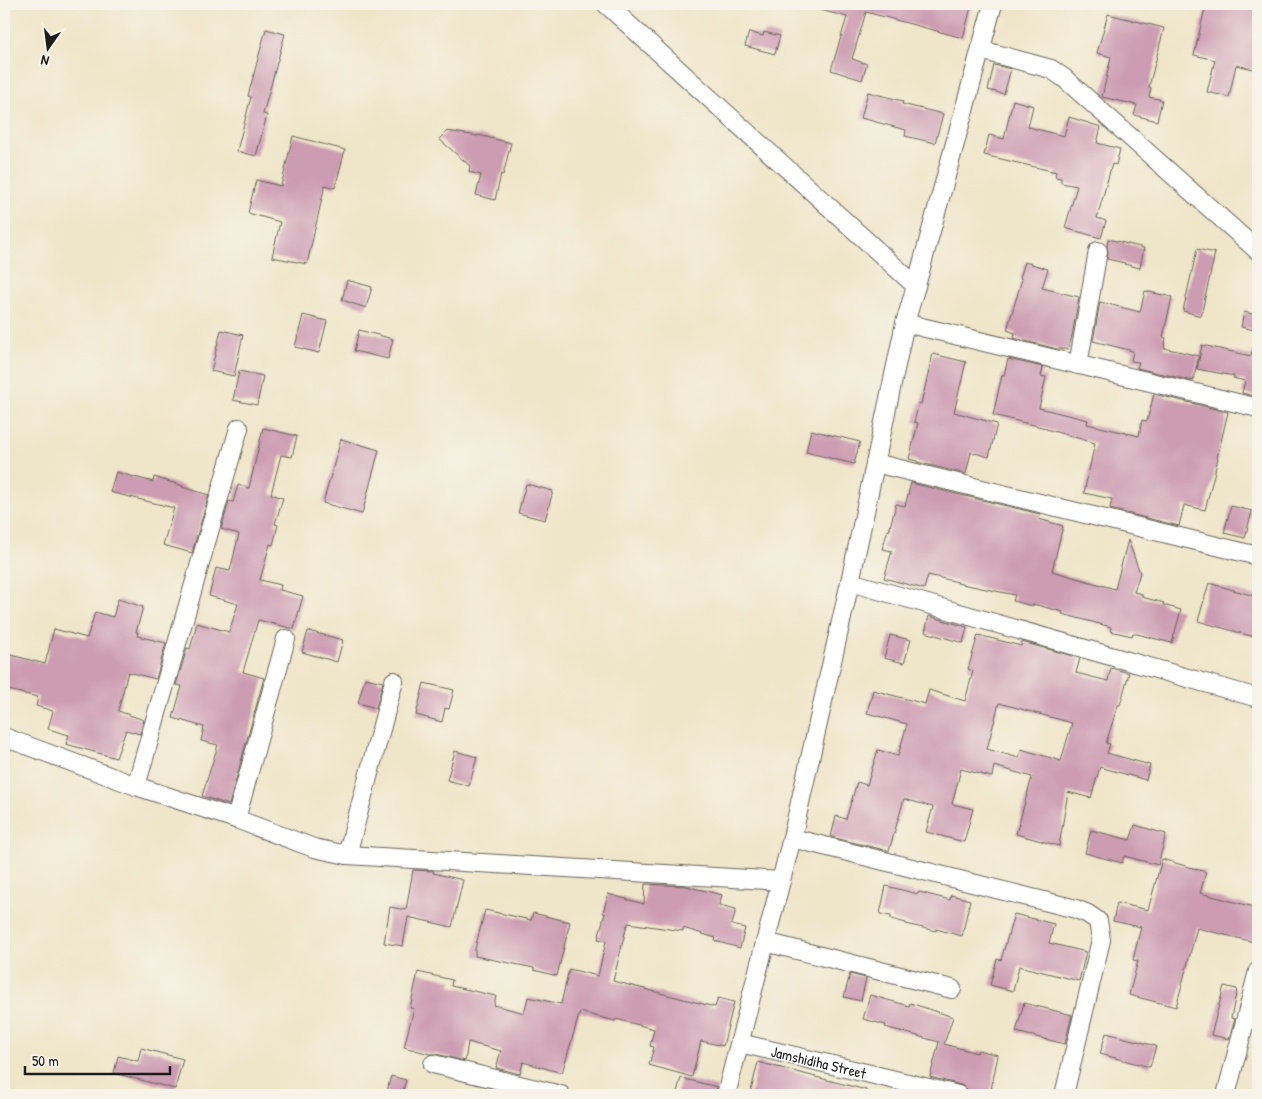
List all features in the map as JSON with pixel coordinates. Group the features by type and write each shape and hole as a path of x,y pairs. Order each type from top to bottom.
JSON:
{"street":[{"path":"606,4 916,286"},
{"path":"726,1095 792,838 850,582 904,323 916,286 993,4"},
{"path":"981,50 1051,69 1064,78 1258,251"},
{"path":"1078,365 1098,251"},
{"path":"904,323 1258,408"},
{"path":"136,786 239,428"},
{"path":"875,462 1258,556"},
{"path":"850,582 1258,698"},
{"path":"236,819 286,639"},
{"path":"347,856 394,681"},
{"path":"4,737 136,786 236,819 314,848 347,856 781,881"},
{"path":"792,838 1076,909 1098,921 1101,940 1064,1095"},
{"path":"766,942 952,989"},
{"path":"1226,1095 1258,971"},
{"name":"Jamshidiha Street","path":"740,1043 958,1095"},
{"path":"434,1064 561,1095"}],"building":[{"path":"817,4 958,4 971,7 963,38 866,12 852,59 867,64 862,80 831,70 847,17 817,9"},
{"path":"1206,4 1258,4 1258,70 1236,65 1229,97 1207,92 1215,60 1194,55"},
{"path":"1108,14 1164,28 1149,87 1151,88 1149,97 1162,100 1157,121 1134,115 1137,105 1102,97 1111,57 1097,53"},
{"path":"266,29 285,34 263,114 267,115 256,156 237,151 251,97 248,96"},
{"path":"749,32 763,36 764,32 780,36 775,54 745,46"},
{"path":"994,65 1011,69 1004,94 988,90"},
{"path":"868,92 903,101 902,104 943,114 935,143 905,136 906,130 861,118"},
{"path":"1013,100 1033,106 1028,127 1064,136 1069,117 1101,127 1097,143 1120,149 1116,165 1112,164 1097,218 1106,221 1101,238 1065,228 1077,186 1061,183 1061,178 1055,177 1056,172 984,155 989,135 1004,139"},
{"path":"447,131 478,135 511,143 495,200 476,195 481,175 469,172 470,166 439,139"},
{"path":"293,136 345,150 335,188 325,185 307,264 272,257 280,222 248,213 256,180 281,186"},
{"path":"1108,239 1144,248 1140,268 1107,259"},
{"path":"1197,249 1215,253 1201,316 1183,311"},
{"path":"1025,262 1048,269 1042,288 1079,297 1068,349 1057,349 1014,338 1015,333 1007,330"},
{"path":"347,280 372,287 366,308 342,300"},
{"path":"1145,291 1172,297 1163,337 1166,338 1164,348 1199,356 1193,381 1137,368 1139,362 1131,361 1133,351 1093,341 1100,302 1140,312"},
{"path":"1244,312 1258,315 1258,331 1241,327"},
{"path":"303,315 327,321 319,353 295,347"},
{"path":"221,330 243,335 234,376 211,371"},
{"path":"359,330 393,339 388,359 354,351"},
{"path":"1202,345 1251,356 1252,352 1258,353 1258,397 1242,393 1245,381 1233,378 1234,376 1197,369"},
{"path":"933,354 966,362 954,412 997,424 989,457 971,452 966,474 909,459 918,423 914,422 919,403 921,404"},
{"path":"1008,359 1043,367 1041,376 1046,377 1039,408 1088,420 1087,424 1139,436 1142,420 1147,421 1154,394 1228,412 1205,510 1184,505 1179,526 1110,509 1112,499 1084,493 1095,443 993,415 1002,375 1004,375"},
{"path":"239,371 263,376 257,405 233,400"},
{"path":"263,428 297,436 292,457 281,455 271,494 283,498 275,524 278,525 273,545 270,544 260,580 281,585 280,590 303,596 294,629 258,620 243,672 264,678 229,805 202,796 218,745 201,741 204,727 173,718 182,686 176,685 187,648 190,649 197,623 229,632 238,604 209,596 216,568 230,571 239,534 221,529 229,501 233,502 238,485 249,488"},
{"path":"811,430 860,442 854,464 806,452"},
{"path":"341,439 379,450 362,514 323,503"},
{"path":"116,472 153,482 154,477 209,495 192,553 163,545 174,508 110,492"},
{"path":"911,483 1040,514 1039,519 1063,526 1052,571 1115,589 1128,540 1140,573 1134,592 1142,594 1142,597 1181,610 1172,643 1133,633 1132,636 1110,631 1111,627 1062,614 1063,612 1013,601 1015,595 928,575 924,589 884,578 892,551 882,549 896,504 905,506"},
{"path":"526,484 553,491 545,520 518,513"},
{"path":"1231,506 1252,511 1245,538 1224,533"},
{"path":"1209,583 1258,597 1258,638 1198,621"},
{"path":"118,599 143,607 136,632 138,632 137,636 166,643 156,679 128,672 118,711 144,720 140,734 126,730 116,758 66,744 69,735 48,729 53,711 36,706 38,697 4,689 4,653 45,664 54,629 87,638 95,612 113,617"},
{"path":"929,616 967,627 963,643 925,632"},
{"path":"308,631 343,640 337,662 302,652"},
{"path":"890,635 911,640 904,663 884,658"},
{"path":"978,635 1021,646 1022,642 1080,658 1076,673 1108,681 1111,668 1129,673 1106,743 1110,744 1107,753 1150,765 1146,780 1100,767 1091,798 1068,792 1059,846 1016,834 1032,777 994,766 992,777 961,769 952,804 973,809 964,842 926,832 933,807 904,799 889,851 831,837 836,816 846,819 857,782 867,785 878,750 898,756 907,724 867,713 873,690 925,704 929,690 965,701 973,671 968,669","holes":["999,703 1072,723 1061,761 1021,749 1019,758 987,749"]},
{"path":"365,678 383,682 376,708 358,703"},
{"path":"424,683 454,690 449,709 445,708 442,722 416,715"},
{"path":"455,751 477,757 469,786 447,780"},
{"path":"1135,825 1166,834 1158,865 1124,856 1122,863 1085,853 1091,830 1130,840"},
{"path":"1162,859 1206,872 1200,893 1258,908 1258,943 1197,928 1176,1007 1129,995 1138,961 1133,960 1141,927 1113,921 1117,903 1148,910"},
{"path":"413,870 434,871 433,873 463,880 452,927 408,917 403,946 384,943 390,907 406,910"},
{"path":"645,884 686,886 722,895 719,905 736,909 732,925 745,928 740,948 715,941 716,938 683,928 683,931 628,923 627,925 613,981 715,1007 718,998 734,1002 723,1046 701,1041 692,1077 649,1065 654,1047 650,1046 654,1029 580,1012 562,1073 523,1062 520,1074 496,1068 501,1051 468,1042 465,1061 404,1047 414,1009 410,1008 418,972 452,980 451,986 496,996 494,1005 524,1013 528,997 561,1004 569,969 598,976 606,941 598,939 608,894 644,904"},
{"path":"886,886 950,900 951,895 970,900 962,936 906,924 891,919 891,916 880,914"},
{"path":"485,910 531,920 533,913 570,922 557,976 534,970 534,968 475,956"},
{"path":"1014,914 1054,924 1049,943 1086,952 1079,981 1019,966 1013,991 990,985 997,959 1001,960"},
{"path":"850,974 866,978 861,1001 844,997"},
{"path":"1224,986 1237,989 1231,1018 1235,1019 1229,1039 1211,1035"},
{"path":"870,995 909,1006 910,1003 953,1017 944,1044 977,1053 978,1050 998,1055 990,1095 968,1095 966,1088 961,1085 930,1077 939,1042 863,1019"},
{"path":"1024,1003 1072,1015 1065,1044 1016,1032"},
{"path":"1106,1033 1156,1046 1150,1067 1100,1054"},
{"path":"141,1048 183,1059 175,1089 114,1073 118,1056 138,1061"},
{"path":"758,1062 866,1090 866,1095 750,1095"},
{"path":"391,1076 406,1080 402,1095 386,1095"},
{"path":"681,1078 717,1087 716,1095 676,1095"},
{"path":"490,1089 514,1094 488,1095"}]}
